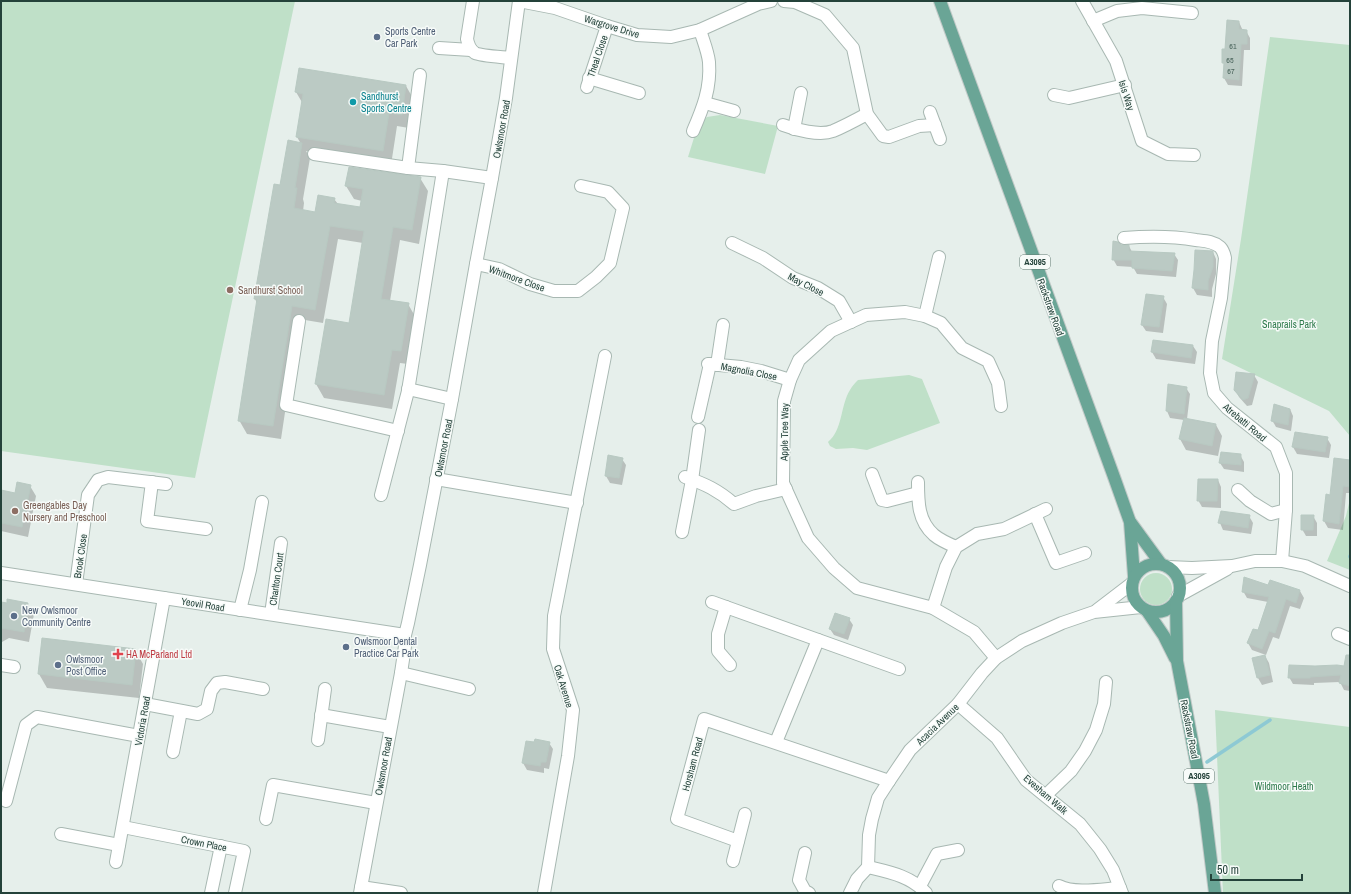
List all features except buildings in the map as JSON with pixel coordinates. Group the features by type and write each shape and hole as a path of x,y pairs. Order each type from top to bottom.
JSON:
{"main road":[{"name":"Rackstraw Road","path":"940,1 1130,522 1133,580"},
{"name":"Rackstraw Road","path":"1130,522 1165,566"},
{"path":"1148,565 1165,566 1174,572 1180,588 1177,598 1165,610 1156,612 1144,609 1133,597 1133,580 1140,569 1148,565"},
{"name":"Rackstraw Road","path":"1177,598 1177,660 1204,804 1215,893"},
{"name":"Rackstraw Road","path":"1144,609 1164,636 1177,660"}],"street":[{"path":"473,1 467,39 471,50 476,54 512,58"},
{"name":"Wargrove Drive","path":"519,1 555,8 638,35 671,37 700,30 758,4 771,1"},
{"name":"Owlsmoor Road","path":"360,890 401,673 405,635 452,400 492,178 506,98 519,1"},
{"path":"784,1 795,2 825,15 853,48 867,114 883,136 889,137 919,126 935,125"},
{"name":"Isis Way","path":"1082,1 1116,62 1125,85 1142,141 1168,154 1194,155"},
{"path":"1093,21 1117,11 1142,8 1192,13"},
{"name":"Theal Close","path":"607,26 588,82 638,93"},
{"path":"693,131 705,103 707,92 709,62 700,30"},
{"path":"439,48 471,50"},
{"path":"408,168 420,75"},
{"path":"1054,95 1069,98 1125,85"},
{"path":"801,93 789,127 813,132 831,131 867,114"},
{"path":"705,103 734,111"},
{"path":"930,112 940,139"},
{"path":"314,154 408,168 492,178"},
{"path":"381,495 408,389 443,171"},
{"name":"Whitmore Close","path":"476,264 499,269 530,284 554,291 578,291 596,277 610,263 623,208 608,192 581,186"},
{"name":"Atrebatti Road","path":"1124,238 1152,236 1176,237 1213,242 1224,252 1225,258 1221,298 1212,341 1210,373 1214,393 1227,408 1276,447 1286,473 1286,510 1282,561"},
{"name":"May Close","path":"732,243 763,258 793,278 818,288 839,301 851,322"},
{"path":"925,316 939,257"},
{"name":"Apple Tree Way","path":"996,658 974,632 933,608 857,588 834,568 808,538 784,483 784,401 790,380 799,360 831,331 866,315 905,312 925,316 941,323 962,348 988,361 998,383 1001,406"},
{"path":"299,322 286,405 398,431"},
{"path":"698,417 722,325"},
{"name":"Oak Avenue","path":"544,893 568,756 573,710 553,649 554,616 605,356"},
{"name":"Magnolia Close","path":"712,364 754,370 790,380"},
{"path":"408,389 452,400"},
{"path":"682,532 689,478 699,430"},
{"path":"872,474 882,500 887,501 918,488 918,507 924,524 934,536 956,547"},
{"name":"Brook Close","path":"76,584 88,495 98,480 108,477 166,484"},
{"path":"689,478 721,493 734,504 756,496 786,489"},
{"path":"436,479 577,503"},
{"path":"152,482 147,521 206,529"},
{"path":"1238,490 1250,502 1270,514 1286,510"},
{"path":"240,610 250,570 262,502"},
{"path":"933,608 946,567 956,547 977,534 1004,529 1040,512 1056,563 1085,553"},
{"name":"Charlton Court","path":"270,614 281,543"},
{"path":"1165,566 1192,568 1232,566 1255,561 1282,561 1305,566 1350,586"},
{"path":"1177,598 1232,566"},
{"name":"Yeovil Road","path":"1,573 405,635"},
{"name":"Acacia Avenue","path":"1094,612 1133,580"},
{"name":"Victoria Road","path":"116,862 164,598"},
{"path":"712,602 899,669"},
{"path":"726,607 718,634 718,651 730,664"},
{"name":"Acacia Avenue","path":"868,867 869,835 878,798 910,750 958,704 982,673 996,658 1022,641 1062,623 1094,612 1144,609"},
{"path":"1338,634 1350,639"},
{"path":"776,742 818,640"},
{"path":"1,664 14,667"},
{"path":"401,673 469,689"},
{"path":"145,704 198,714 207,709 211,691 217,684 225,682 263,689"},
{"path":"1046,795 1071,771 1085,751 1096,730 1104,704 1106,682"},
{"path":"318,740 325,689"},
{"name":"Evesham Walk","path":"958,704 997,738 1026,780 1080,824 1113,870 1121,891"},
{"path":"173,752 181,711"},
{"path":"321,715 390,727"},
{"path":"6,801 26,726 37,717 139,736"},
{"name":"Horsham Road","path":"738,841 677,819 704,719 889,781"},
{"path":"266,819 273,785 376,803"},
{"path":"733,861 745,814"},
{"name":"Crown Place","path":"123,827 244,851 235,893"},
{"path":"61,834 120,845"},
{"path":"211,893 221,846"},
{"path":"850,893 858,879 868,867 896,873 923,890 937,854 958,850"},
{"path":"804,853 799,880 805,891 809,893"},
{"path":"1059,886 1066,890 1121,891"},
{"path":"360,890 401,893"}],"green space":[{"path":"1,1 295,1 195,478 1,451"},
{"name":"Snaprails Park","path":"1270,37 1350,45 1350,436 1329,411 1222,359"},
{"path":"720,115 778,126 765,174 688,157 698,125 707,117"},
{"path":"909,375 922,379 940,423 867,450 853,448 836,449 830,446 828,442 833,437 839,424 844,403 852,387 858,380"},
{"path":"1350,499 1350,570 1327,561 1346,516"},
{"path":"1153,573 1159,573 1168,577 1172,589 1168,601 1159,605 1153,605 1144,601 1140,592 1140,586 1144,577"},
{"name":"Wildmoor Heath","path":"1215,710 1350,727 1350,893 1223,893"}],"waterway":[{"path":"1207,762 1270,720"}],"place":[{"name":"Sports Centre Car Park","path":"377,37"},
{"name":"Sandhurst Sports Centre","path":"353,102"},
{"name":"Sandhurst School","path":"230,290"},
{"name":"Greengables Day Nursery and Preschool","path":"15,511"},
{"name":"New Owlsmoor Community Centre","path":"14,616"},
{"name":"Owlsmoor Dental Practice Car Park","path":"346,647"},
{"name":"HA McParland Ltd","path":"118,654"},
{"name":"Owlsmoor Post Office","path":"58,665"}]}
